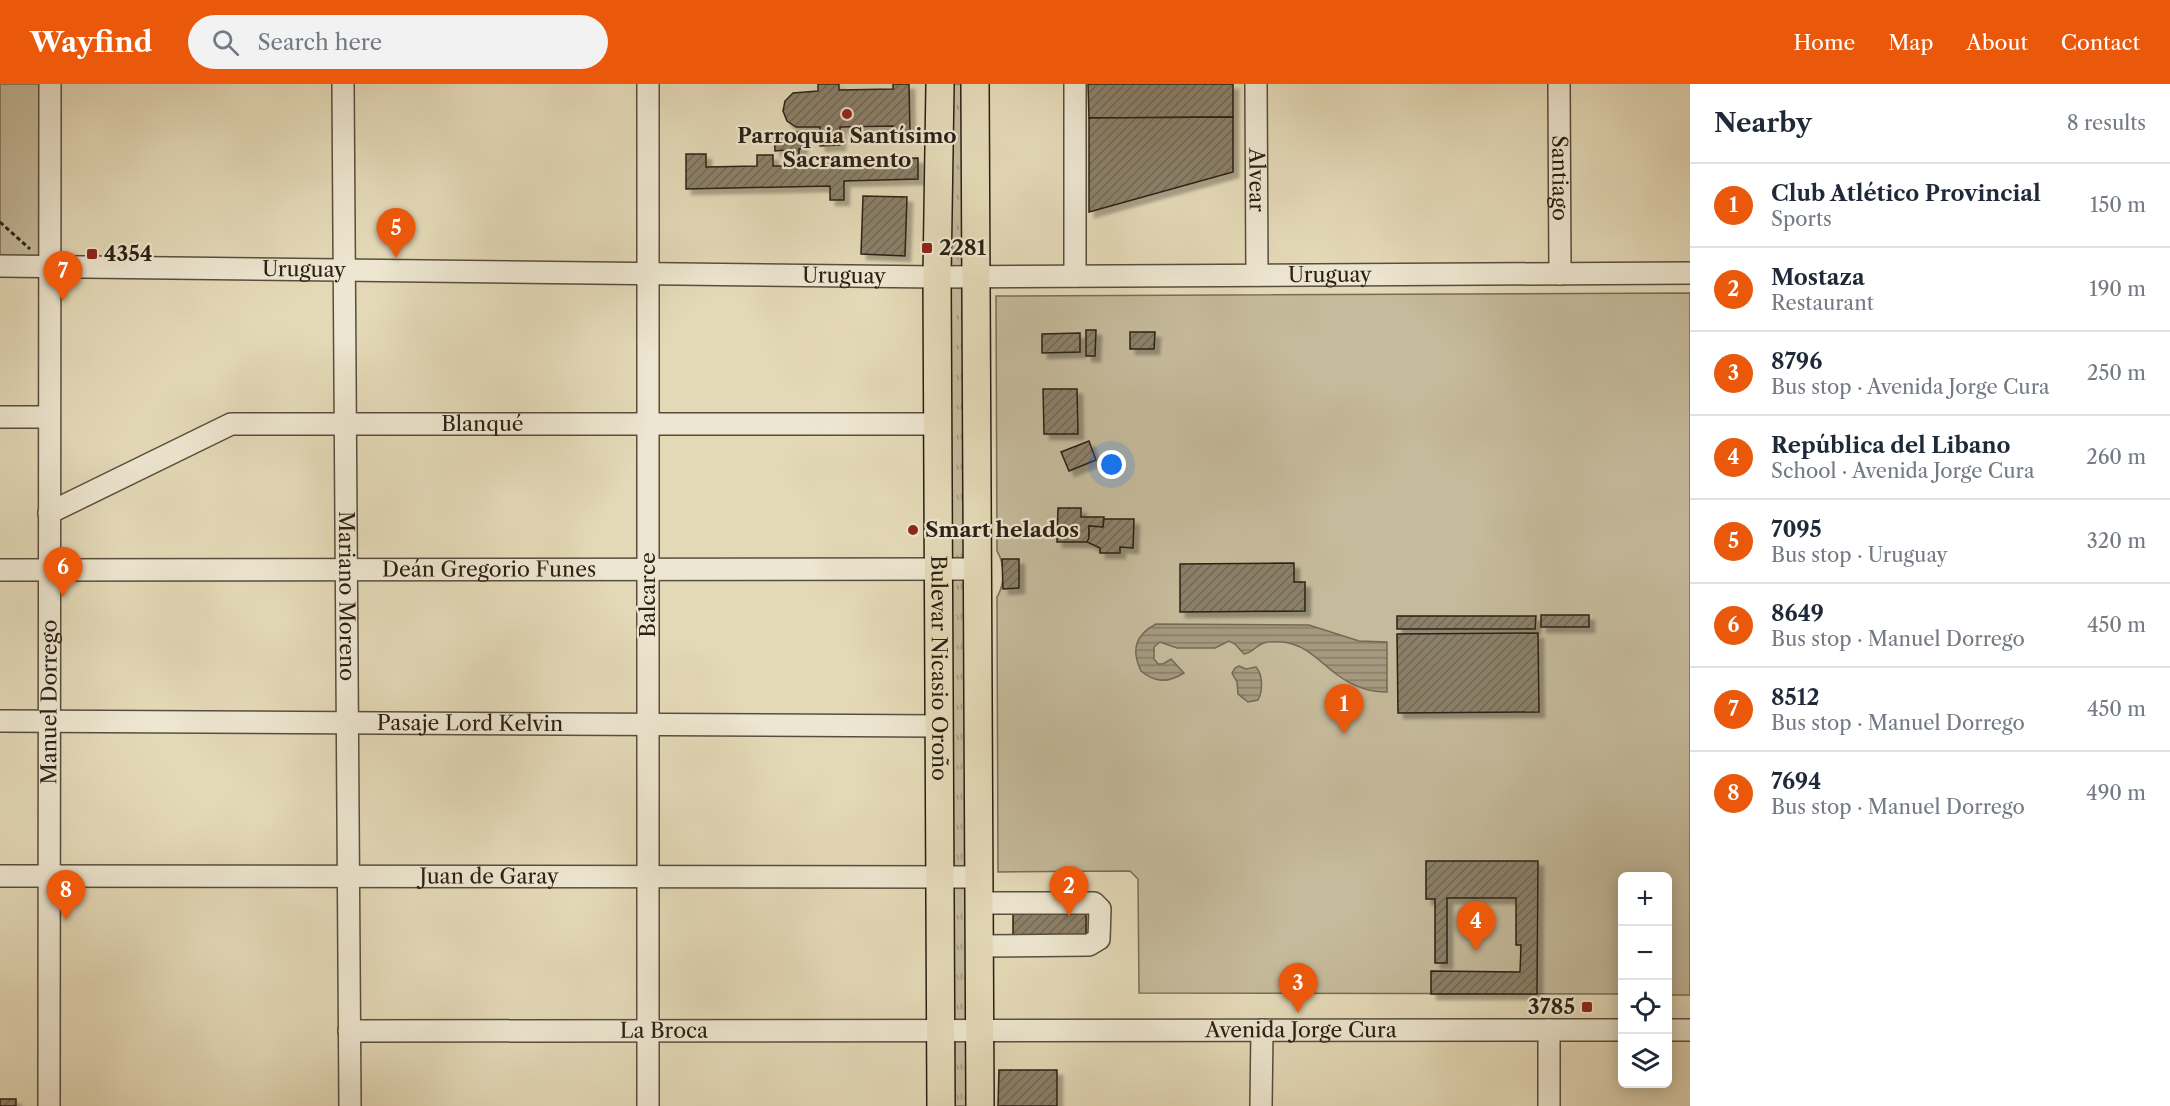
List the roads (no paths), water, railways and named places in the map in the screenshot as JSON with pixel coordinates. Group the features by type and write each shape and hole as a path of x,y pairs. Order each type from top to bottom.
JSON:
{"main road":[{"name":"Bulevar Nicasio Oroño","path":"940,84 937,277 941,1106"},
{"name":"Bulevar Nicasio Oroño","path":"975,84 980,1106"}],"street":[{"name":"Manuel Dorrego","path":"48,1106 50,84"},
{"name":"Mariano Moreno","path":"344,84 350,1106"},
{"name":"Balcarce","path":"648,84 648,1106"},
{"path":"1075,84 1075,276"},
{"name":"Alvear","path":"1256,84 1257,275"},
{"name":"Santiago","path":"1559,84 1560,274"},
{"name":"Uruguay","path":"0,266 937,277 1690,273"},
{"path":"0,417 49,417"},
{"name":"Blanqué","path":"49,513 231,424 938,424"},
{"name":"Deán Gregorio Funes","path":"0,570 977,569"},
{"name":"Pasaje Lord Kelvin","path":"0,721 940,726"},
{"name":"Juan de Garay","path":"0,876 940,877 979,890 1094,903 1100,909 1099,939 1089,945 979,946"},
{"name":"La Broca","path":"349,1031 980,1030"},
{"name":"Avenida Jorge Cura","path":"980,1030 1618,1030"},
{"path":"1261,1106 1262,1030"},
{"path":"1549,1030 1550,1106"},
{"path":"1672,1030 1690,1030"}],"place":[{"name":"Parroquia Santísimo Sacramento","path":"847,114"},
{"name":"2281","path":"927,248"},
{"name":"4354","path":"92,254"},
{"name":"7095","path":"396,258"},
{"name":"8512","path":"63,301"},
{"name":"Smart helados","path":"913,530"},
{"name":"8649","path":"63,597"},
{"name":"Club Atlético Provincial","path":"1344,734"},
{"name":"Mostaza","path":"1069,916"},
{"name":"7694","path":"66,920"},
{"name":"República del Libano","path":"1476,951"},
{"name":"3785","path":"1587,1007"},
{"name":"8796","path":"1298,1013"}]}
